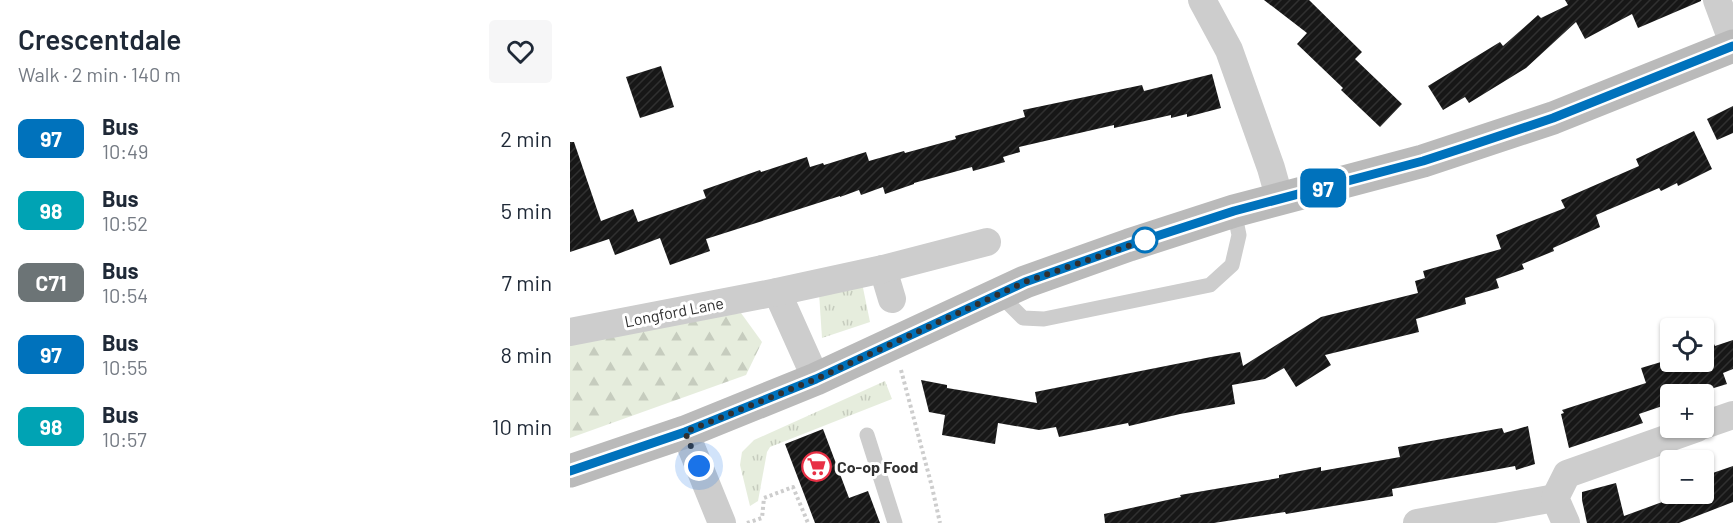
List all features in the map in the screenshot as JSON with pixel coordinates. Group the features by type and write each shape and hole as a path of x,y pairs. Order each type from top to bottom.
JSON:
{"street":[{"path":"1202,0 1229,50 1272,168 1280,200"},
{"path":"570,471 685,432 816,379 1025,282 1234,211 1423,161 1553,118 1733,45 1717,0"},
{"name":"Longford Lane","path":"570,332 777,292 883,269 987,242"},
{"path":"883,269 892,299"},
{"path":"777,292 816,379"},
{"path":"1714,422 1733,415"},
{"path":"685,432 722,523"},
{"path":"1417,523 1561,511 1567,474 1669,438"}],"lane":[{"path":"999,294 1023,318 1044,319 1210,285 1232,265 1239,235 1234,211"},
{"path":"867,435 895,523"}],"path":[{"path":"894,343 932,487 939,523"},
{"path":"752,521 762,518 764,498 793,486 808,523"}],"green space":[{"path":"862,283 870,322 822,338 819,293"},
{"path":"741,313 762,342 746,375 570,438 570,336"},
{"path":"885,381 892,399 770,447 767,452 758,501 750,506 740,465 742,452 754,440"}],"building":[{"path":"1264,0 1309,0 1362,52 1355,59 1402,104 1380,127 1297,44 1307,33"},
{"path":"1565,0 1701,1 1638,28 1632,14 1585,39 1576,22 1526,68 1469,103 1465,97 1443,110 1428,86 1500,42 1503,46 1538,15 1541,18 1568,5"},
{"path":"661,66 674,107 640,118 626,77"},
{"path":"1212,74 1221,108 1187,117 1187,114 1171,118 1171,115 1114,128 1114,125 1019,147 1020,152 1003,157 1005,162 973,171 972,167 914,183 885,194 883,187 861,195 859,190 706,239 710,251 670,265 660,238 615,255 609,239 570,252 570,142 574,142 601,221 633,209 638,222 706,198 703,190 760,170 761,172 807,157 810,167 866,152 869,161 956,139 955,136 1025,117 1023,110 1142,85 1144,91"},
{"path":"1733,106 1733,133 1717,140 1707,119"},
{"path":"1694,131 1712,169 1678,186 1677,183 1661,191 1659,188 1596,215 1600,227 1553,248 1554,251 1522,264 1524,269 1496,279 1499,288 1465,298 1466,304 1416,319 1419,332 1325,355 1331,365 1296,387 1284,368 1265,379 1232,385 1235,404 1129,426 1128,423 1059,437 1056,427 1039,430 998,423 995,444 942,435 945,415 929,412 921,380 947,385 947,388 1037,403 1035,392 1211,357 1240,352 1243,366 1321,317 1418,293 1415,281 1425,278 1423,271 1501,249 1496,235 1565,208 1561,200 1639,166 1636,159"},
{"path":"1733,340 1733,369 1723,373 1727,384 1714,388 1714,384 1660,384 1660,407 1639,414 1643,423 1569,448 1562,410 1646,383 1641,368 1660,362 1660,372 1714,372 1714,344 1715,346"},
{"path":"1528,426 1535,464 1516,470 1515,466 1392,489 1393,496 1286,514 1285,512 1214,523 1105,523 1104,514 1181,497 1180,495 1279,478 1279,475 1321,467 1321,471 1400,457 1398,447 1502,428 1504,433"},
{"name":"Co-op Food","path":"823,429 849,498 868,491 880,523 815,523 785,444"},
{"path":"1733,466 1733,502 1679,523 1587,523 1582,492 1616,483 1624,516 1660,503 1714,504 1714,473"}],"bus line":[{"name":"97","path":"570,471 685,432 816,379 1025,282 1234,211 1423,161 1553,118 1733,46"}],"place":[{"name":"Co-op Food","path":"816,467"}],"route":[{"path":"699,466 685,432 816,379 1025,282 1145,240"}]}
